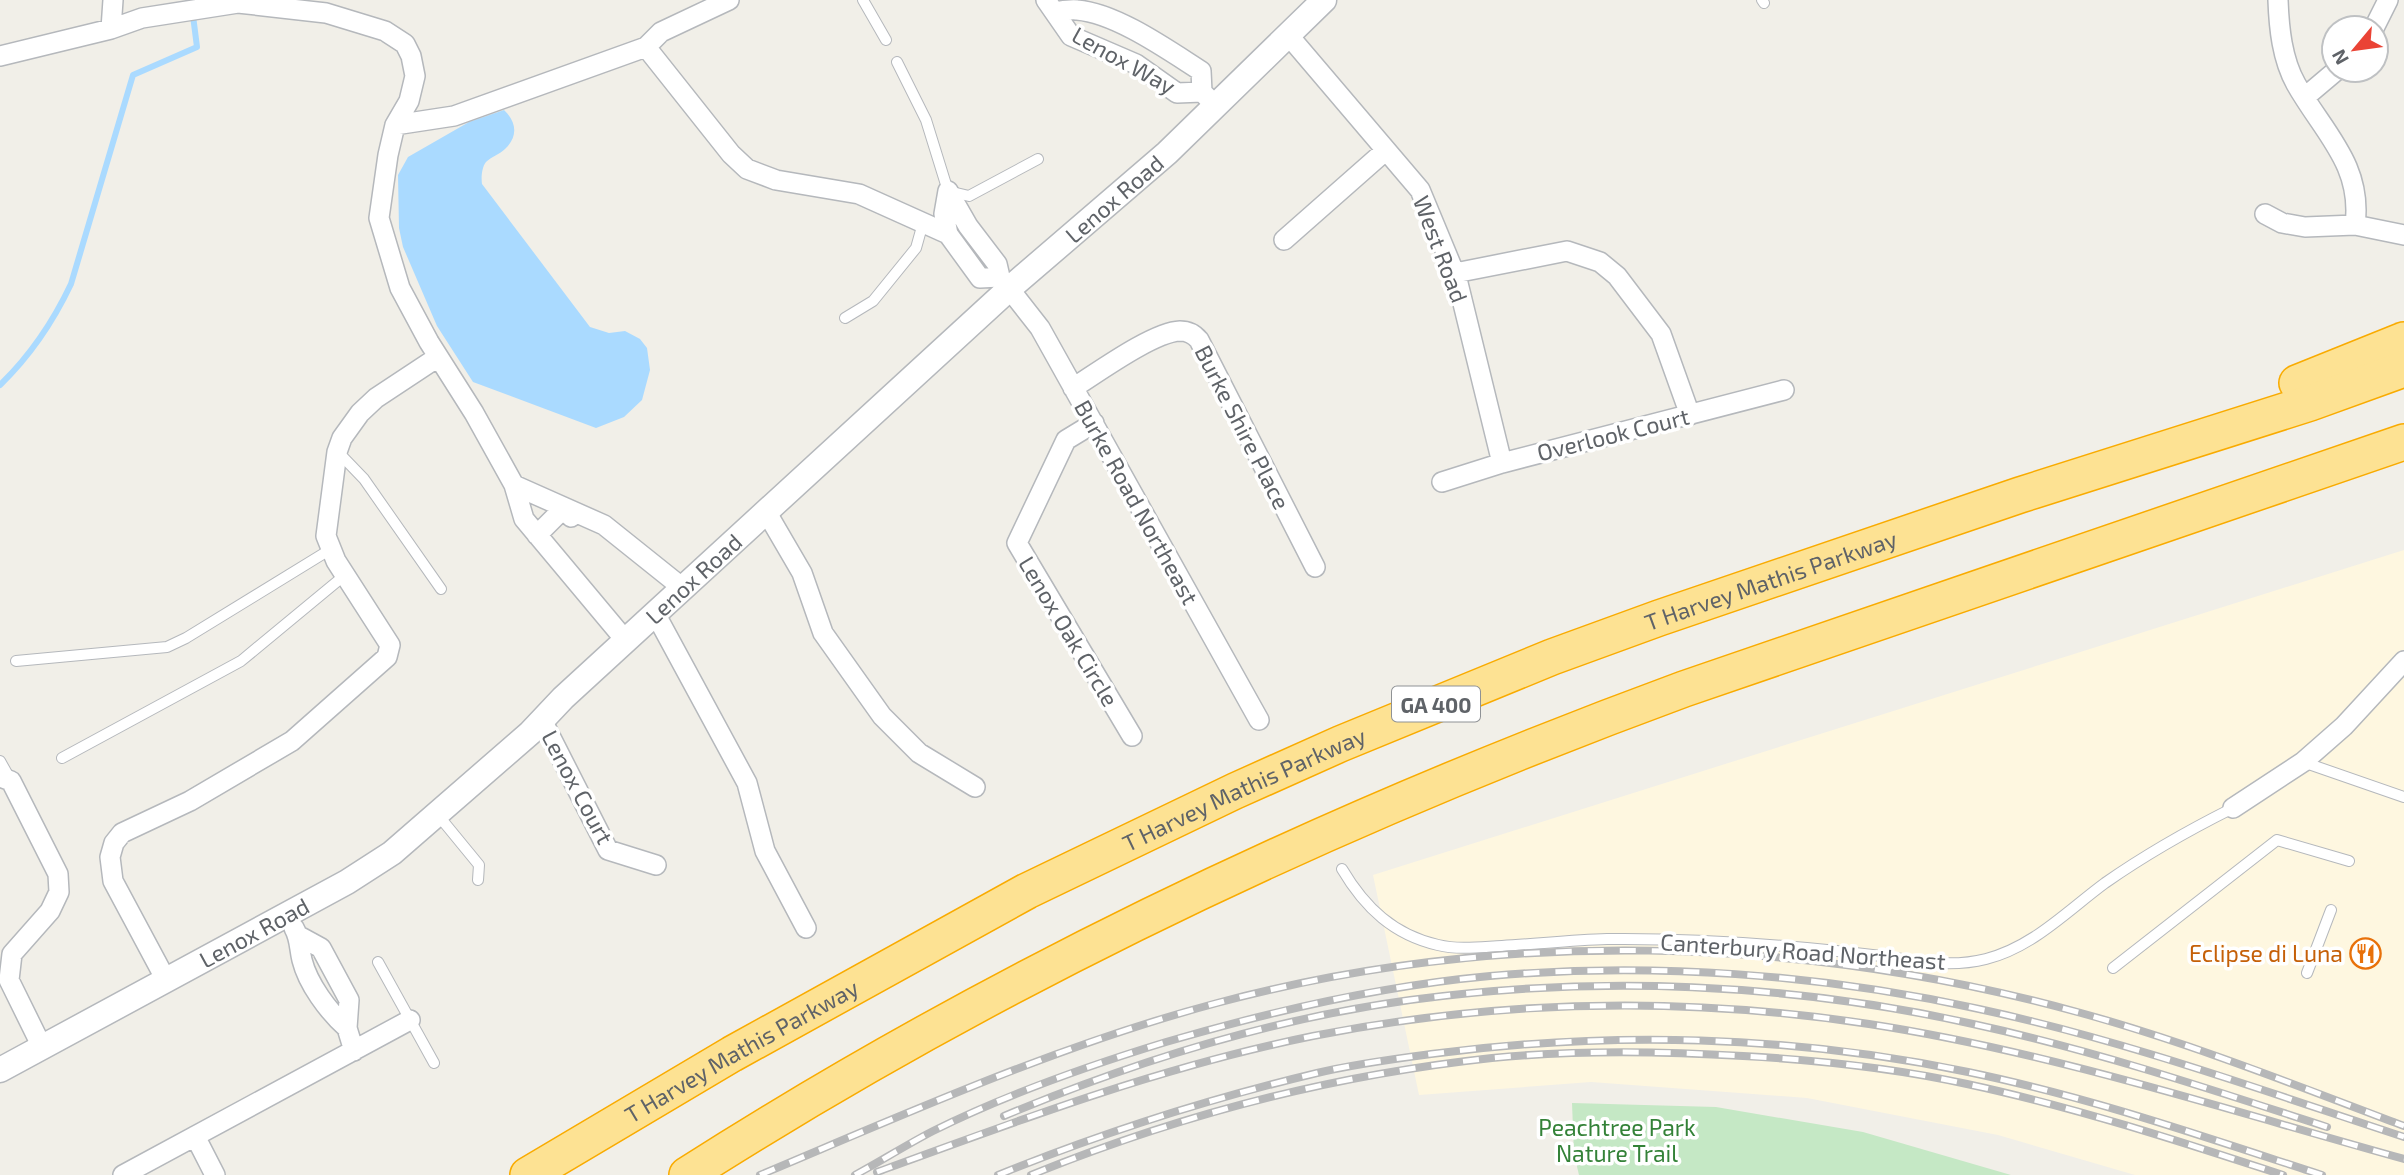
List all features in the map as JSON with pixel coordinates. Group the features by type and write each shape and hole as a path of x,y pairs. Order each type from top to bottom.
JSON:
{"highway":[{"path":"2021,495 2404,340"},
{"name":"T Harvey Mathis Parkway","path":"528,1175 732,1054 937,939 1050,880 1235,791 1352,739 1552,657 1659,618 2021,495 2310,403 2404,369"},
{"path":"687,1175 772,1121 962,1012 1163,908 1370,813 1579,727 1673,693 2404,442"}],"street":[{"path":"111,29 113,0"},
{"path":"396,125 454,116 646,47 661,32 729,0"},
{"name":"Lenox Road","path":"0,1070 166,980 293,925 347,882 392,853 542,720 767,513 1005,283 1167,153 1209,99 1289,36 1324,0"},
{"path":"2278,0 2279,33 2294,82 2329,133 2355,186 2357,208 2354,225"},
{"path":"0,56 111,29 142,18 238,3 326,13 385,31 405,44 411,56 415,76 409,101 396,125 388,155 379,218 400,288 514,485 524,519 626,641"},
{"name":"Lenox Way","path":"1051,5 1115,21 1151,40 1201,71 1209,99 1177,93 1136,64 1071,36 1051,5"},
{"name":"West Road","path":"1289,36 1420,190 1455,273 1502,463"},
{"path":"1136,64 1151,40"},
{"path":"646,47 731,154 747,169 776,180 859,194 948,234"},
{"path":"2305,97 2320,84"},
{"path":"1284,240 1385,151"},
{"path":"948,191 944,214 948,234 981,278 1005,283"},
{"name":"Burke Road Northeast","path":"948,191 997,264 1005,283 1040,328 1259,720"},
{"path":"2264,214 2282,223 2305,227 2354,225 2404,235"},
{"path":"961,252 978,238"},
{"path":"1455,273 1567,251 1600,262 1617,276 1661,334 1690,415"},
{"name":"Burke Shire Place","path":"1073,388 1154,339 1181,331 1194,334 1315,567"},
{"path":"166,980 113,881 110,857 114,843 122,833 190,801 292,741 387,657 390,645 345,575 326,536 337,452 342,438 360,413 376,398 438,356"},
{"name":"Overlook Court","path":"1442,482 1502,463 1784,390"},
{"name":"Lenox Oak Circle","path":"1094,423 1066,440 1017,543 1132,736"},
{"path":"514,485 564,508 573,520 594,527 604,525 684,589"},
{"path":"537,534 564,508"},
{"path":"767,513 802,573 823,633 882,716 919,753 975,787"},
{"path":"656,615 747,783 765,851 806,928"},
{"name":"Canterbury Road Northeast","path":"2232,808 2303,762 2344,726 2404,661"},
{"name":"Lenox Court","path":"542,720 608,850 656,865"},
{"path":"6,779 58,874 59,892 50,911 12,954 9,980 42,1047"},
{"path":"293,925 321,948 349,1000 346,1028 354,1051"},
{"path":"293,925 302,961 327,1010 346,1028"},
{"path":"122,1175 410,1020"},
{"path":"195,1136 215,1175"}],"lane":[{"path":"863,0 886,40"},
{"path":"897,62 926,120 948,191 969,196 1038,159"},
{"path":"845,318 873,301 916,248 923,223"},
{"path":"337,452 364,479 441,589"},
{"path":"16,661 167,646 186,638 331,549"},
{"path":"62,758 240,661 345,575"},
{"path":"0,761 6,779"},
{"path":"2303,762 2404,797"},
{"name":"Canterbury Road Northeast","path":"1342,869 1356,892 1377,916 1405,934 1440,946 1466,948 1606,939 1700,940 1805,947 1947,964 1986,959 2022,945 2042,933 2106,883 2200,824 2232,808"},
{"path":"437,814 479,865 478,880"},
{"path":"2113,968 2277,840 2349,861"},
{"path":"2306,974 2331,910"},
{"path":"378,962 434,1063"},
{"path":"315,986 335,974"}],"shaded area":[{"path":"2404,550 2404,1175 2135,1175 1998,1135 1807,1098 1591,1082 1419,1095 1373,875"}],"green space":[{"name":"Peachtree Park Nature Trail","path":"1572,1103 1716,1107 1863,1132 2011,1175 1579,1175 1574,1154"}],"water":[{"path":"504,110 513,124 514,135 505,149 485,164 482,184 590,327 609,333 625,331 640,339 647,348 650,370 642,400 624,417 596,428 473,382 437,326 403,247 399,228 398,175 408,157 469,122"}],"waterway":[{"path":"0,385 22,362 40,337 71,284 133,75 197,47 191,0"}],"railway":[{"path":"760,1175 1043,1059 1217,1003 1323,979 1431,962 1540,953 1649,951 1758,956 1867,968 1975,987 2081,1013 2163,1038 2404,1126"},
{"path":"855,1175 933,1131 1018,1093 1107,1061 1206,1031 1326,1001 1408,986 1490,976 1612,970 1797,979 1979,1009 2140,1051 2404,1137"},
{"path":"1004,1116 1102,1078 1203,1045 1358,1008 1480,992 1621,986 1763,992 1904,1010 2018,1034 2107,1058 2327,1127"},
{"path":"877,1172 1092,1096 1257,1048 1382,1024 1451,1015 1591,1006 1730,1009 1800,1015 1937,1036 2072,1066 2404,1159"},
{"path":"998,1175 1156,1118 1276,1083 1359,1064 1498,1047 1633,1040 1700,1040 1835,1050 1968,1072 2058,1093 2322,1175"},
{"path":"1031,1175 1087,1153 1200,1116 1315,1087 1433,1065 1492,1058 1618,1052 1712,1054 1799,1060 1939,1078 2087,1114 2283,1175"}],"place":[{"name":"Eclipse di Luna","path":"2366,953"}]}
